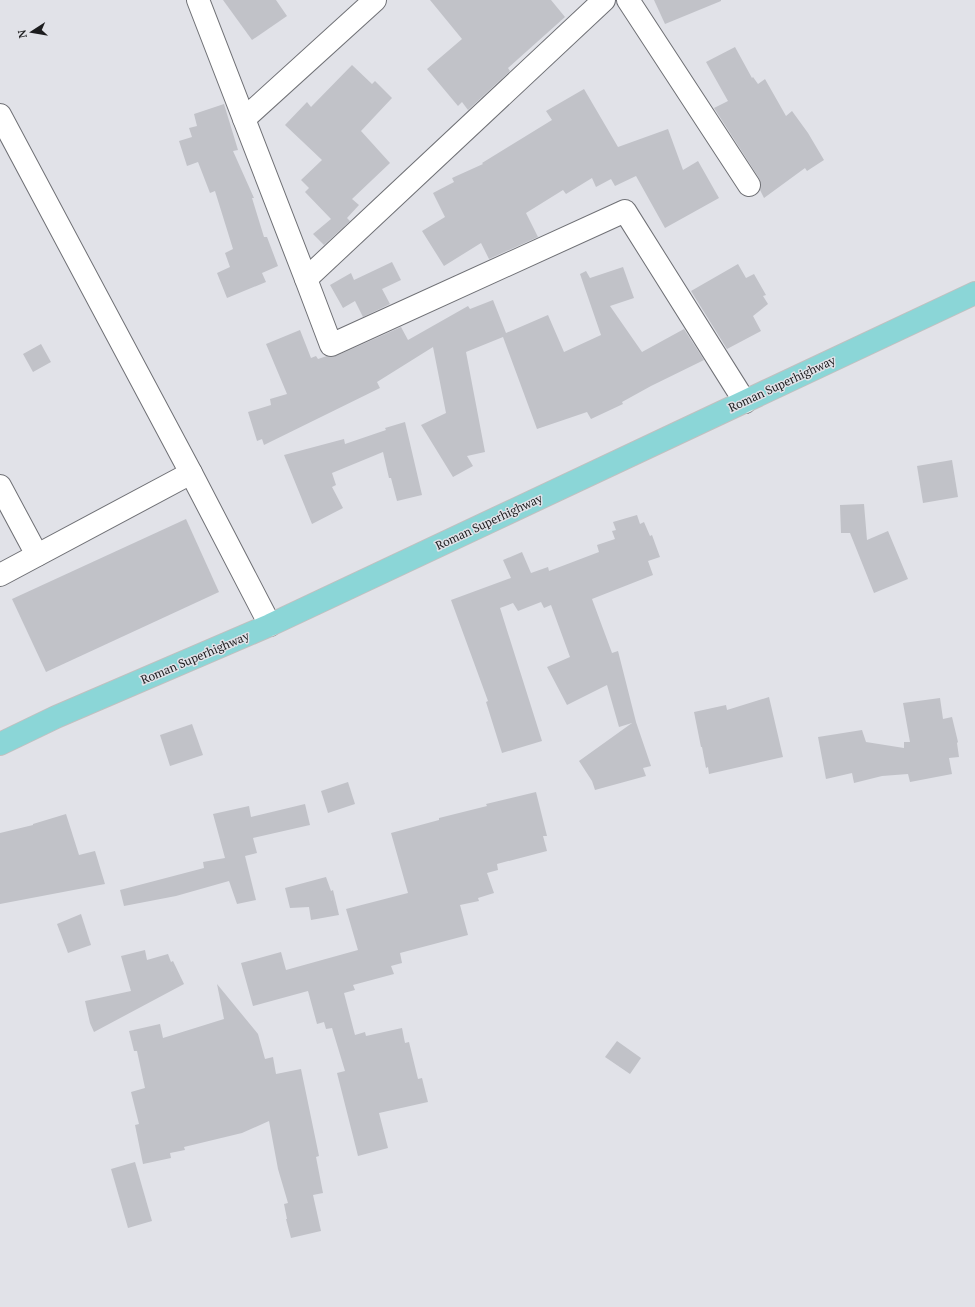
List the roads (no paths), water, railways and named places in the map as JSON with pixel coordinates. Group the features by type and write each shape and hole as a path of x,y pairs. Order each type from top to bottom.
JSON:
{"main road":[{"name":"Roman Superhighway","path":"0,744 56,717 270,625 975,293"}],"street":[{"path":"198,0 331,345 625,211 745,402"},
{"path":"244,119 375,0"},
{"path":"306,279 604,0"},
{"path":"628,0 749,184"},
{"path":"0,115 191,473 270,625"},
{"path":"0,575 191,473"},
{"path":"0,486 37,555"}]}
